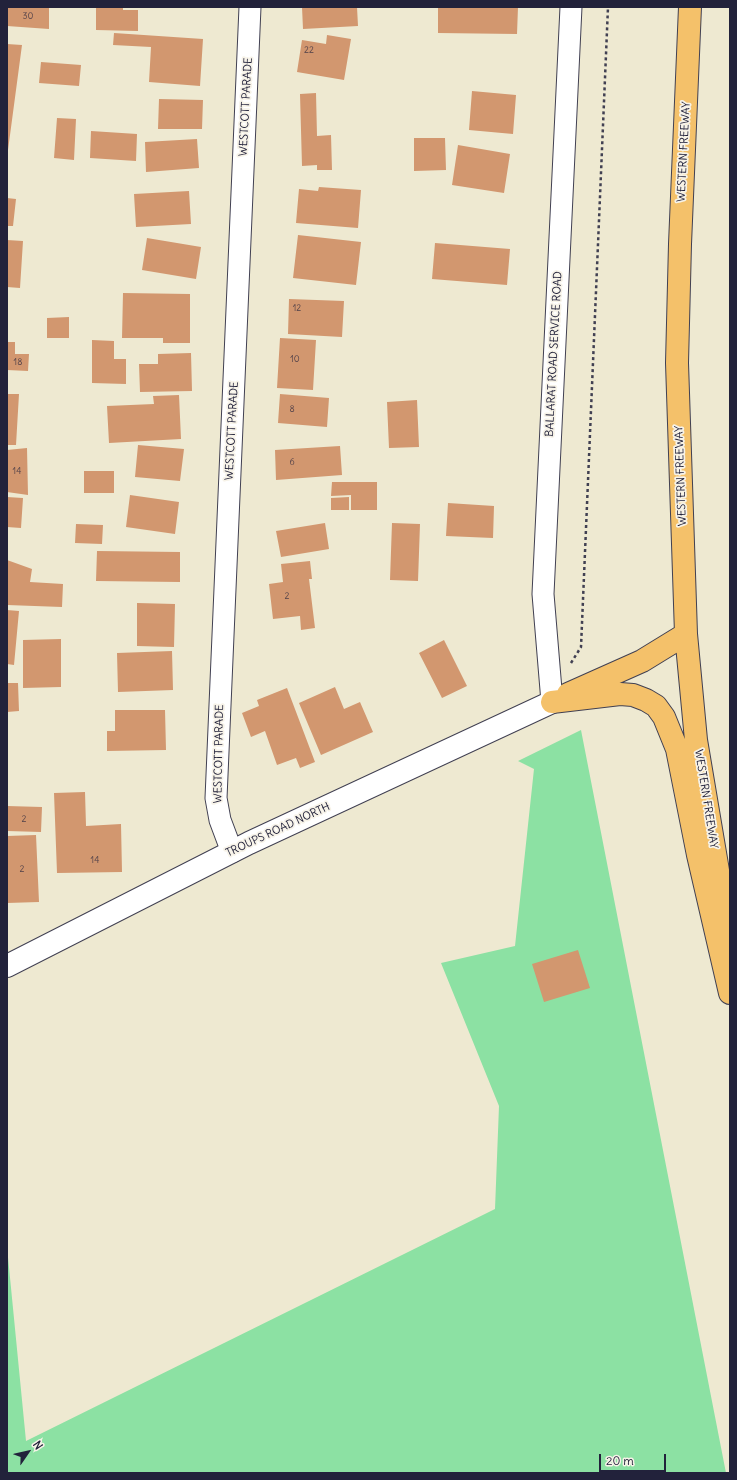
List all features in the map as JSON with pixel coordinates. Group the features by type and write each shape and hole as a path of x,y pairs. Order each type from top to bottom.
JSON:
{"highway":[{"name":"WESTERN FREEWAY","path":"690,7 680,244 677,363 686,634 696,740 730,942"},
{"path":"552,702 642,661 686,634"},
{"path":"552,702 620,694 633,695 656,706 664,717 677,749 698,855 730,993"}],"street":[{"name":"WESTCOTT PARADE","path":"232,852 220,820 216,798 250,7"},
{"name":"BALLARAT ROAD SERVICE ROAD","path":"552,702 543,594 570,7"},
{"name":"TROUPS ROAD NORTH","path":"7,966 232,852 552,702"}],"path":[{"path":"550,680 569,665 581,648 608,7"}],"green space":[{"path":"581,730 726,1473 7,1473 7,1247 26,1441 495,1209 499,1106 441,963 515,946 534,769 518,761"}],"building":[{"path":"7,7 49,7 49,29 7,26"},
{"path":"96,7 123,7 123,10 138,10 138,31 96,30"},
{"path":"302,7 357,7 358,26 303,29"},
{"path":"438,7 518,7 517,34 438,33"},
{"path":"114,33 203,39 200,86 149,82 151,47 113,45"},
{"path":"327,35 351,39 344,80 297,72 302,40 326,44"},
{"path":"7,44 22,45 8,150 7,149"},
{"path":"41,62 81,65 79,86 39,83"},
{"path":"472,91 516,95 513,134 469,130"},
{"path":"316,93 317,136 331,135 332,170 317,170 317,165 302,166 300,94"},
{"path":"159,99 203,100 202,129 158,129"},
{"path":"57,118 76,119 74,160 54,158"},
{"path":"91,131 137,134 136,161 90,158"},
{"path":"414,138 445,138 446,170 414,171"},
{"path":"197,139 199,168 146,172 145,142"},
{"path":"458,145 510,154 504,193 452,185"},
{"path":"319,187 361,190 358,228 296,223 299,189 318,191"},
{"path":"189,191 191,224 136,227 134,194"},
{"path":"7,198 16,199 13,226 7,226"},
{"path":"298,235 361,242 356,285 293,278"},
{"path":"147,238 201,247 196,279 142,270"},
{"path":"7,240 23,241 20,288 7,287"},
{"path":"435,243 510,249 507,285 432,279"},
{"path":"123,293 190,294 190,343 163,343 163,338 122,338"},
{"path":"289,299 344,301 342,337 288,334"},
{"path":"69,317 69,338 47,338 47,318"},
{"path":"280,338 316,340 313,390 277,388"},
{"path":"92,340 114,341 114,359 126,359 126,384 92,383"},
{"path":"7,342 15,342 15,354 29,354 28,371 7,370"},
{"path":"191,353 192,391 140,392 139,364 158,364 158,354"},
{"path":"7,394 19,394 16,445 7,445"},
{"path":"280,394 329,398 327,427 278,423"},
{"path":"179,395 181,439 109,443 107,406 154,404 153,396"},
{"path":"417,400 419,447 389,448 387,402"},
{"path":"138,445 184,449 180,481 135,477"},
{"path":"340,446 342,475 276,480 275,450"},
{"path":"27,448 28,495 7,492 7,450"},
{"path":"84,471 114,471 114,493 84,493"},
{"path":"332,482 377,482 377,510 351,510 351,495 331,496"},
{"path":"130,495 179,502 175,534 126,527"},
{"path":"7,497 23,498 21,528 7,527"},
{"path":"349,497 349,510 331,510 331,498"},
{"path":"448,503 494,506 493,538 446,536"},
{"path":"325,523 329,549 281,557 276,531"},
{"path":"392,523 420,524 418,581 390,580"},
{"path":"76,524 103,525 102,544 75,543"},
{"path":"97,551 180,552 180,582 96,581"},
{"path":"7,560 32,569 30,582 63,584 62,607 7,605"},
{"path":"310,561 312,579 309,579 315,628 301,630 300,616 273,619 269,584 283,582 281,564"},
{"path":"137,603 175,604 174,647 137,646"},
{"path":"7,610 19,611 14,665 7,664"},
{"path":"61,639 61,687 23,688 23,640"},
{"path":"444,640 467,686 442,698 419,653"},
{"path":"172,651 173,690 118,692 117,653"},
{"path":"7,683 18,683 19,711 7,712"},
{"path":"335,687 344,709 360,702 373,732 321,755 299,703"},
{"path":"287,688 315,762 300,768 296,758 277,765 265,731 251,737 242,713 259,706 257,700"},
{"path":"115,710 165,710 166,750 107,751 107,731 115,731"},
{"path":"85,792 86,826 121,824 122,872 57,873 54,793"},
{"path":"7,806 42,807 41,832 7,831"},
{"path":"36,835 39,902 7,903 7,836"},
{"path":"578,950 590,988 544,1002 532,964"}]}
